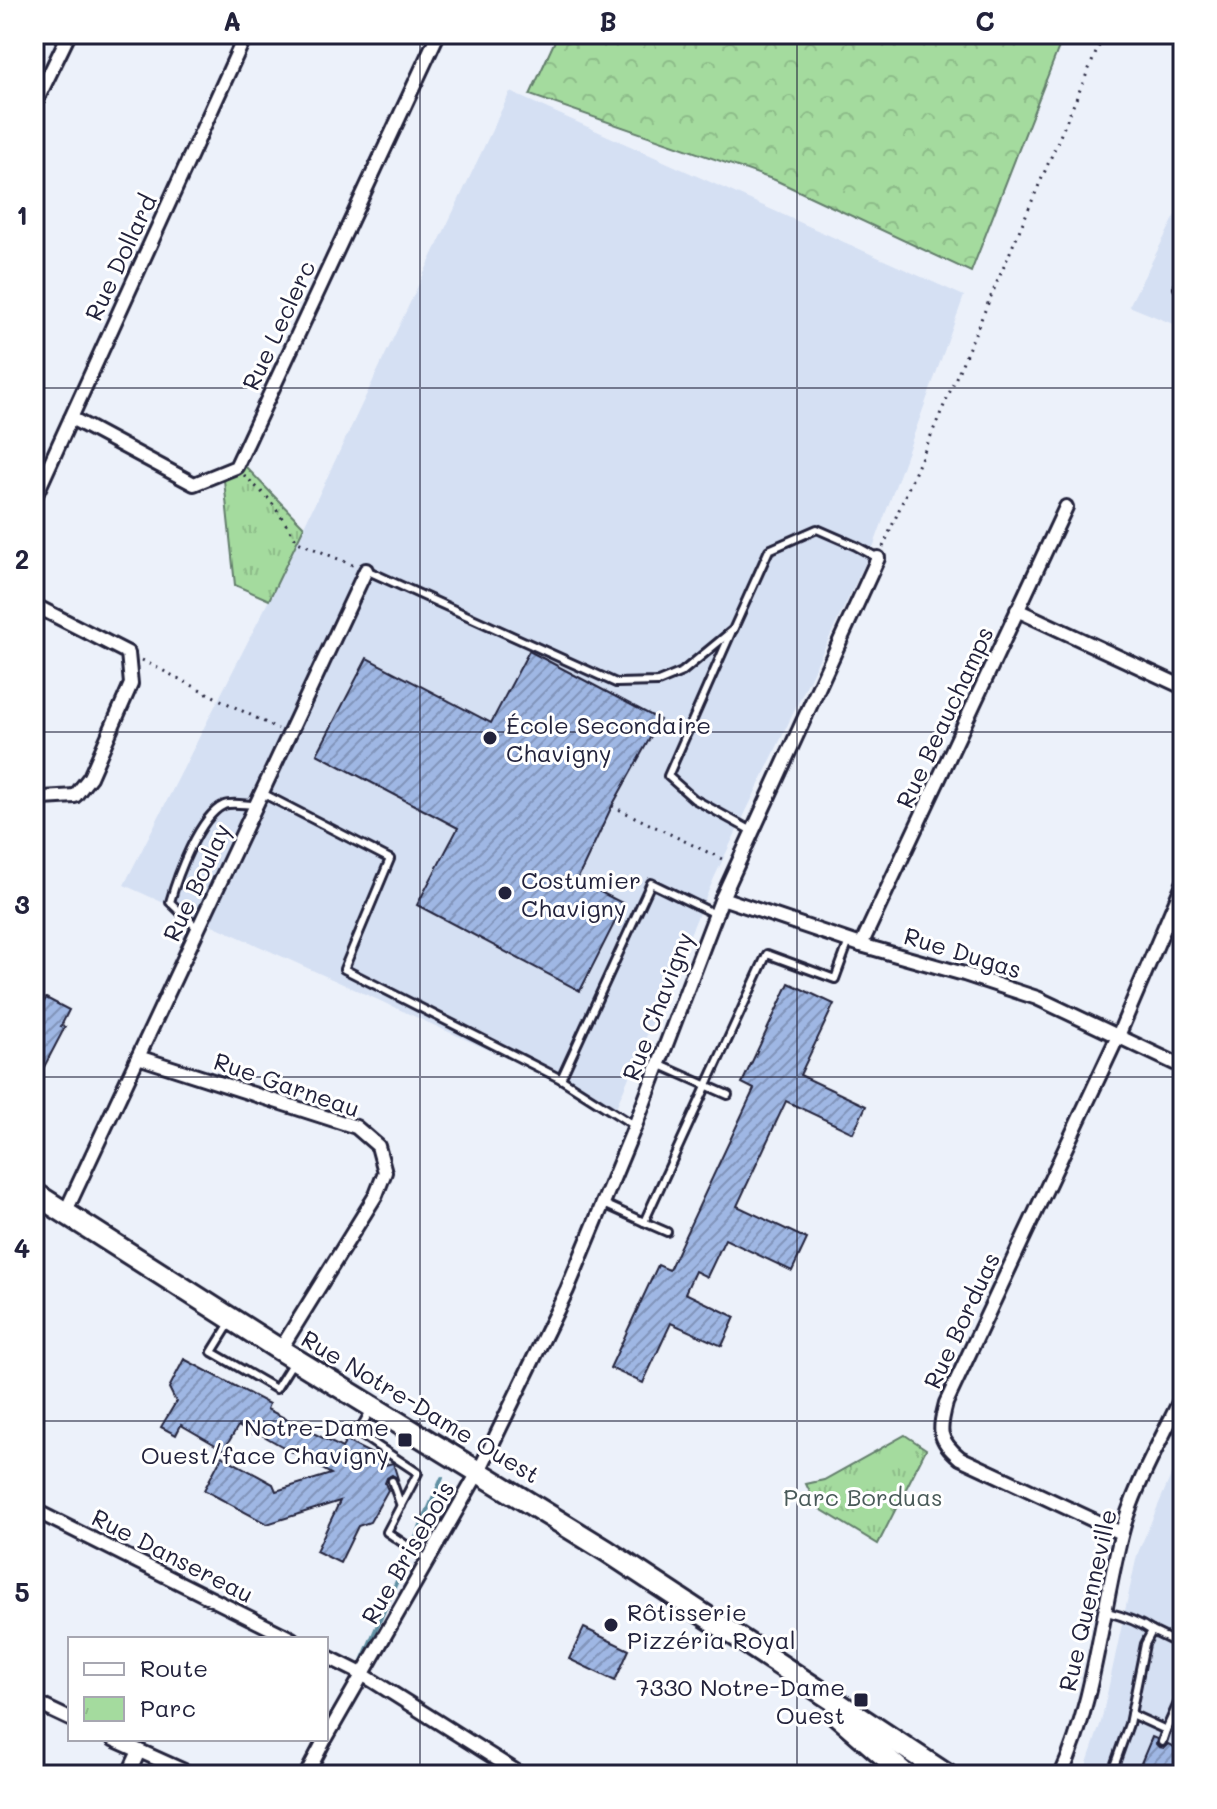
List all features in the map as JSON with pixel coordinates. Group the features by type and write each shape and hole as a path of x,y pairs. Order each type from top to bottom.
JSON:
{"main road":[{"name":"Rue Notre-Dame Ouest","path":"34,1193 607,1551 947,1775"},
{"name":"Rue Notre-Dame Ouest","path":"780,1666 906,1775"}],"street":[{"path":"34,106 69,34"},
{"name":"Rue Dollard","path":"34,499 246,34"},
{"name":"Rue Leclerc","path":"236,467 438,34"},
{"path":"71,418 194,484 236,467"},
{"name":"Rue Beauchamps","path":"855,943 1066,507"},
{"name":"Rue Chavigny","path":"479,1471 567,1290 635,1126 715,914 878,558"},
{"name":"Rue Boulay","path":"65,1213 366,570"},
{"path":"34,605 128,653 131,684 90,777 75,796 43,798 34,793"},
{"path":"1017,610 1183,687"},
{"path":"1118,1036 1183,884"},
{"name":"Rue Dugas","path":"722,898 855,943 1037,998 1183,1067"},
{"name":"Rue Borduas","path":"1118,1036 946,1403 940,1429 946,1446 960,1458 1121,1533"},
{"name":"Rue Garneau","path":"138,1057 356,1127 378,1146 385,1172 376,1195 288,1354"},
{"name":"Rue Quenneville","path":"1061,1775 1075,1743 1084,1710 1121,1533 1183,1394"},
{"name":"Rue Brisebois","path":"328,1734 479,1471"},
{"name":"Rue Dansereau","path":"34,1512 288,1637"},
{"path":"328,1657 362,1674 501,1769 522,1775"},
{"path":"34,1702 68,1718"},
{"path":"117,1741 193,1775"},
{"name":"Rue Brisebois","path":"306,1775 324,1741"},
{"path":"128,1775 139,1751"}],"lane":[{"path":"1183,277 1178,288 1183,290"},
{"path":"754,831 694,799 668,776 769,550 817,529 878,558"},
{"path":"366,570 616,683 658,682 682,672 733,630"},
{"path":"198,929 170,902 176,880 206,819 226,804 259,799 390,859 344,969 561,1079 635,1126"},
{"path":"561,1079 651,883 715,914"},
{"path":"644,1222 767,954 835,979 855,943"},
{"path":"658,1064 728,1095"},
{"path":"603,1204 667,1232"},
{"path":"232,1319 212,1352 276,1389 288,1354"},
{"path":"372,1406 358,1433 418,1473 387,1532 428,1560"},
{"path":"387,1452 388,1464"},
{"path":"392,1481 401,1506"},
{"path":"1105,1611 1144,1625 1183,1646"},
{"path":"1111,1775 1131,1714 1145,1644 1152,1631"},
{"path":"1162,1742 1183,1692"},
{"path":"1131,1714 1166,1730"}],"path":[{"path":"878,558 1104,34"},
{"path":"236,467 270,500 298,542 366,570"},
{"path":"128,653 289,735"},
{"path":"612,806 737,867"}],"shaded area":[{"name":"École Secondaire Chavigny","path":"510,92 964,296 874,545 715,876 614,1112 544,1075 124,885 269,600"},
{"path":"1183,201 1183,328 1129,306"},
{"path":"1183,1447 1183,1775 1083,1775 1101,1722 1137,1555"}],"green space":[{"path":"558,34 1064,34 971,272 775,180 530,95"},
{"path":"245,466 304,527 269,600 235,585 224,480"},
{"name":"Parc Borduas","path":"905,1435 926,1449 878,1544 817,1507 806,1484 824,1480"}],"building":[{"name":"École Secondaire Chavigny","path":"529,651 660,720 612,806 577,880 624,904 580,991 417,905 458,828 317,754 367,658 491,723"},
{"path":"789,983 834,1004 800,1075 866,1106 853,1133 786,1101 737,1206 807,1239 792,1271 725,1239 707,1277 695,1271 685,1293 735,1317 722,1346 671,1323 643,1383 610,1368 658,1265 669,1270 754,1089 742,1083"},
{"path":"46,998 69,1010 61,1026 65,1027 34,1086 34,1030 40,1019 36,1017"},
{"path":"184,1359 269,1404 267,1409 342,1448 346,1441 378,1457 381,1466 393,1463 398,1479 392,1475 387,1478 385,1483 388,1490 370,1522 358,1526 340,1563 316,1551 340,1501 267,1524 204,1490 222,1456 273,1484 276,1491 331,1474 255,1431 253,1434 238,1426 224,1450 181,1425 176,1435 161,1427 176,1402 169,1388"},
{"path":"584,1628 629,1650 615,1681 569,1659"},
{"path":"1183,1726 1183,1775 1136,1775 1152,1737 1157,1739 1159,1747 1164,1748 1168,1744 1174,1747"}],"waterway":[{"path":"358,1670 442,1478"}],"place":[{"name":"École Secondaire Chavigny","path":"490,738"},
{"name":"Costumier Chavigny","path":"505,893"},
{"name":"Notre-Dame Ouest/face Chavigny","path":"405,1440"},
{"name":"Rôtisserie Pizzéria Royal","path":"611,1625"},
{"name":"7330 Notre-Dame Ouest","path":"861,1700"}]}
